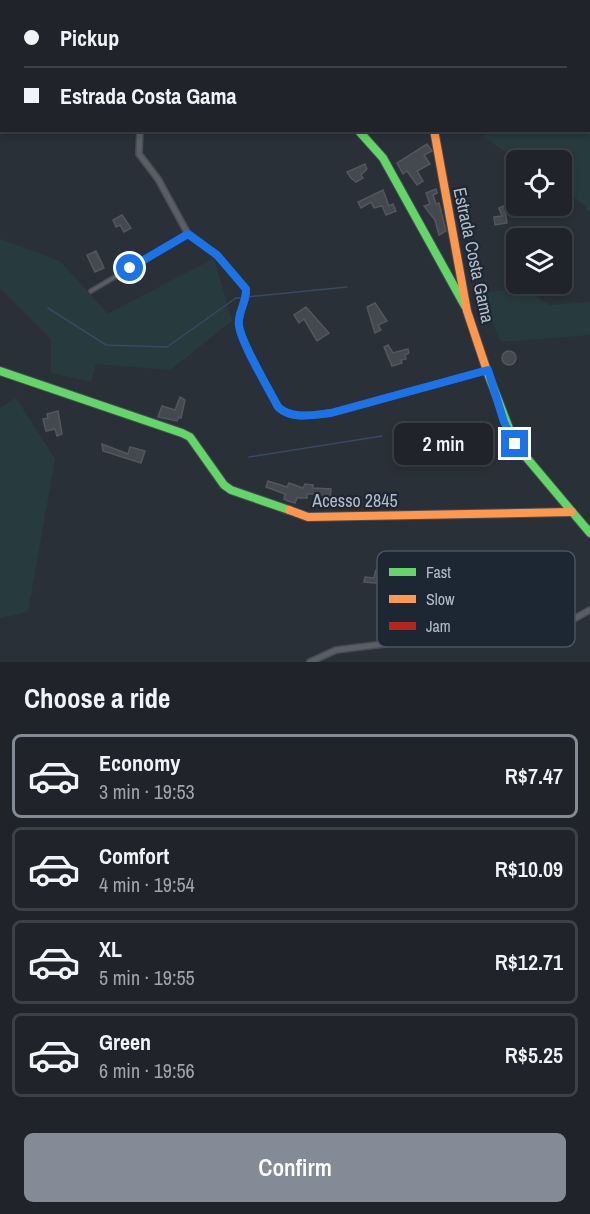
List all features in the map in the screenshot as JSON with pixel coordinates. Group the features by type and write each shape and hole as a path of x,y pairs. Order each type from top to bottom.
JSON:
{"main road":[{"path":"360,132 383,158 467,310"},
{"name":"Estrada Costa Gama","path":"434,132 467,310 504,422 515,444 590,533"},
{"path":"439,258 459,257"},
{"name":"Acesso 2845","path":"0,370 182,433 196,445 224,485 231,490 308,517 572,512"}],"street":[{"path":"140,132 139,154 158,179 188,234 217,255 246,289 245,301 239,316 240,332 278,407 284,412 309,415 331,413 488,370"},
{"path":"575,618 590,610"},
{"path":"310,662 336,650 377,645"}],"lane":[{"path":"91,291 188,234"}],"green space":[{"path":"489,132 590,132 590,214 583,204 572,196 572,150 506,150 506,152 482,136"},
{"path":"0,239 60,261 108,314 214,258 232,321 170,370 96,364 91,382 51,373 51,339 0,288"},
{"path":"506,290 506,294 533,294 550,305 590,302 590,335 501,342 480,293"},
{"path":"16,398 55,459 28,612 0,618 0,408"}],"building":[{"path":"427,144 432,151 424,155 430,164 417,171 423,181 417,185 407,171 403,174 397,163"},
{"path":"365,164 367,169 361,175 363,178 356,182 347,172"},
{"path":"436,189 437,193 433,195 436,204 439,203 446,231 439,235 435,220 424,206 430,204 426,193"},
{"path":"383,190 389,206 393,204 396,211 386,215 382,206 374,208 371,202 361,208 358,202"},
{"path":"506,205 507,223 495,225 494,217 502,216 499,208"},
{"path":"122,215 131,228 124,232 120,225 116,227 113,220"},
{"path":"96,251 104,268 95,272 87,255"},
{"path":"375,303 387,321 378,325 381,330 375,333 367,307"},
{"path":"306,307 329,333 317,341 304,319 299,323 294,315"},
{"path":"388,345 393,353 408,349 409,353 405,355 406,359 401,360 402,363 392,366 384,347"},
{"path":"506,351 512,351 516,358 512,365 506,365 502,361 502,355"},
{"path":"180,397 185,400 181,418 179,417 177,421 158,417 162,406 175,410"},
{"path":"58,411 62,434 57,436 55,429 46,431 43,419 48,418 47,414"},
{"path":"102,444 128,454 130,447 145,451 141,463 103,451"},
{"path":"268,481 287,487 289,483 303,488 305,484 313,485 313,488 331,489 330,500 319,500 319,494 307,494 307,498 297,498 295,503 288,501 284,499 285,494 266,487"},
{"path":"377,570 377,583 364,582 365,577 374,578"}],"waterway":[{"path":"247,297 347,287"},
{"path":"48,308 106,345 167,347 236,298 243,298"},
{"path":"249,457 382,436"}],"traffic: fast":[{"path":"360,132 383,158 465,306"},
{"path":"0,371 182,433 190,437 224,485 231,490 289,510"},
{"path":"487,371 515,444 590,533"}],"traffic: slow":[{"path":"434,132 467,311 487,371"},
{"path":"289,510 308,517 572,512"}],"route":[{"path":"130,268 188,234 217,255 246,289 245,301 239,316 240,332 278,407 284,412 291,415 331,413 488,370 504,422 515,444"}]}
